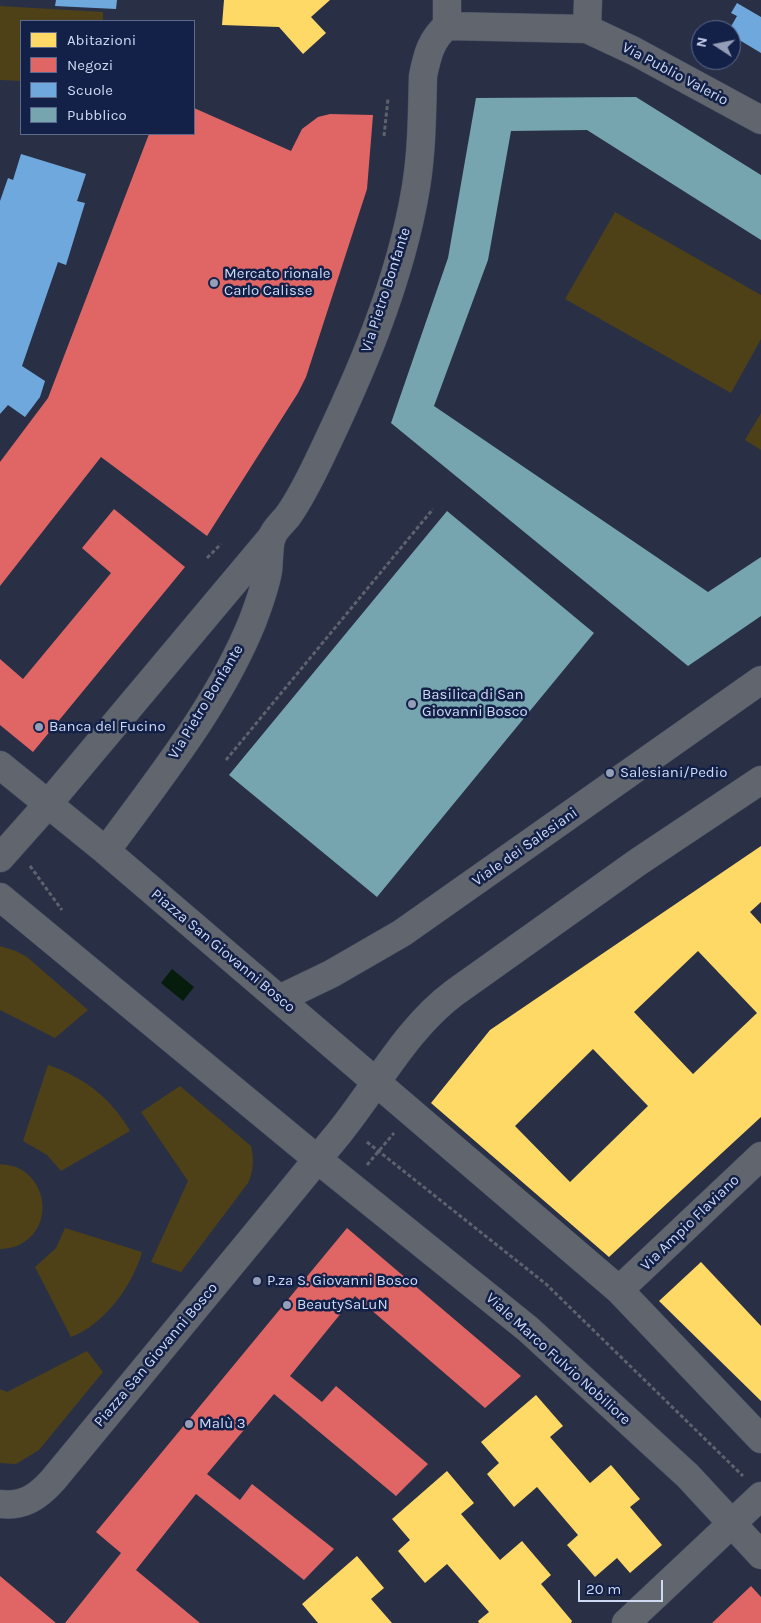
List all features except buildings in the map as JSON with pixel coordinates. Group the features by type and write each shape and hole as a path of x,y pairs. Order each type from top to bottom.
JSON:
{"street":[{"path":"447,13 587,29 588,0"},
{"name":"Via Pietro Bonfante","path":"48,804 271,538 293,507 324,449 347,401 386,301 403,244 416,188 421,134 423,76 432,42 439,32 447,13"},
{"name":"Via Publio Valerio","path":"587,29 634,51 761,120"},
{"name":"Via Pietro Bonfante","path":"106,851 183,744 221,684 253,620 266,583 271,538"},
{"name":"Viale dei Salesiani","path":"279,999 332,974 402,933 761,680"},
{"path":"0,765 48,804 0,858"},
{"path":"761,780 638,862 443,1002 413,1032 377,1083 619,1290 761,1440"},
{"name":"Piazza San Giovanni Bosco","path":"0,1504 20,1504 46,1488 346,1125 377,1083 106,851 48,804"},
{"path":"0,897 317,1160"},
{"name":"Via Ampio Flaviano","path":"619,1290 761,1156"},
{"name":"Viale Marco Fulvio Nobiliore","path":"317,1160 528,1329 688,1476 761,1555"},
{"path":"626,1623 732,1524 754,1488"}],"path":[{"path":"384,136 388,99"},
{"path":"226,760 433,509"},
{"path":"207,558 221,544"},
{"path":"366,1168 394,1133"},
{"path":"372,1146 546,1284 754,1488"}],"shaded area":[{"path":"0,6 103,12 103,20 20,20 20,81 0,80"},
{"path":"615,212 761,295 761,339 731,393 565,299"},
{"path":"761,413 761,450 745,440"},
{"path":"0,946 27,957 88,1010 55,1038 0,1010"},
{"path":"172,969 194,987 183,1001 161,983"},
{"path":"48,1065 73,1076 96,1090 115,1109 130,1131 61,1171 47,1155 23,1141"},
{"path":"180,1086 251,1146 253,1160 248,1183 181,1272 151,1262 188,1181 141,1112"},
{"path":"0,1164 22,1170 31,1177 41,1196 42,1206 42,1216 32,1235 19,1245 2,1249 0,1249"},
{"path":"65,1228 142,1252 132,1278 106,1314 83,1331 71,1337 35,1267 56,1248"},
{"path":"87,1351 103,1372 39,1450 16,1464 0,1463 0,1389 7,1392"}],"place":[{"name":"Mercato rionale Carlo Calisse","path":"214,283"},
{"name":"Basilica di San Giovanni Bosco","path":"412,704"},
{"name":"Banca del Fucino","path":"39,727"},
{"name":"Salesiani/Pedio","path":"610,773"},
{"name":"P.za S. Giovanni Bosco","path":"257,1281"},
{"name":"BeautySaLuN","path":"287,1305"},
{"name":"Malù 3","path":"189,1424"}]}
